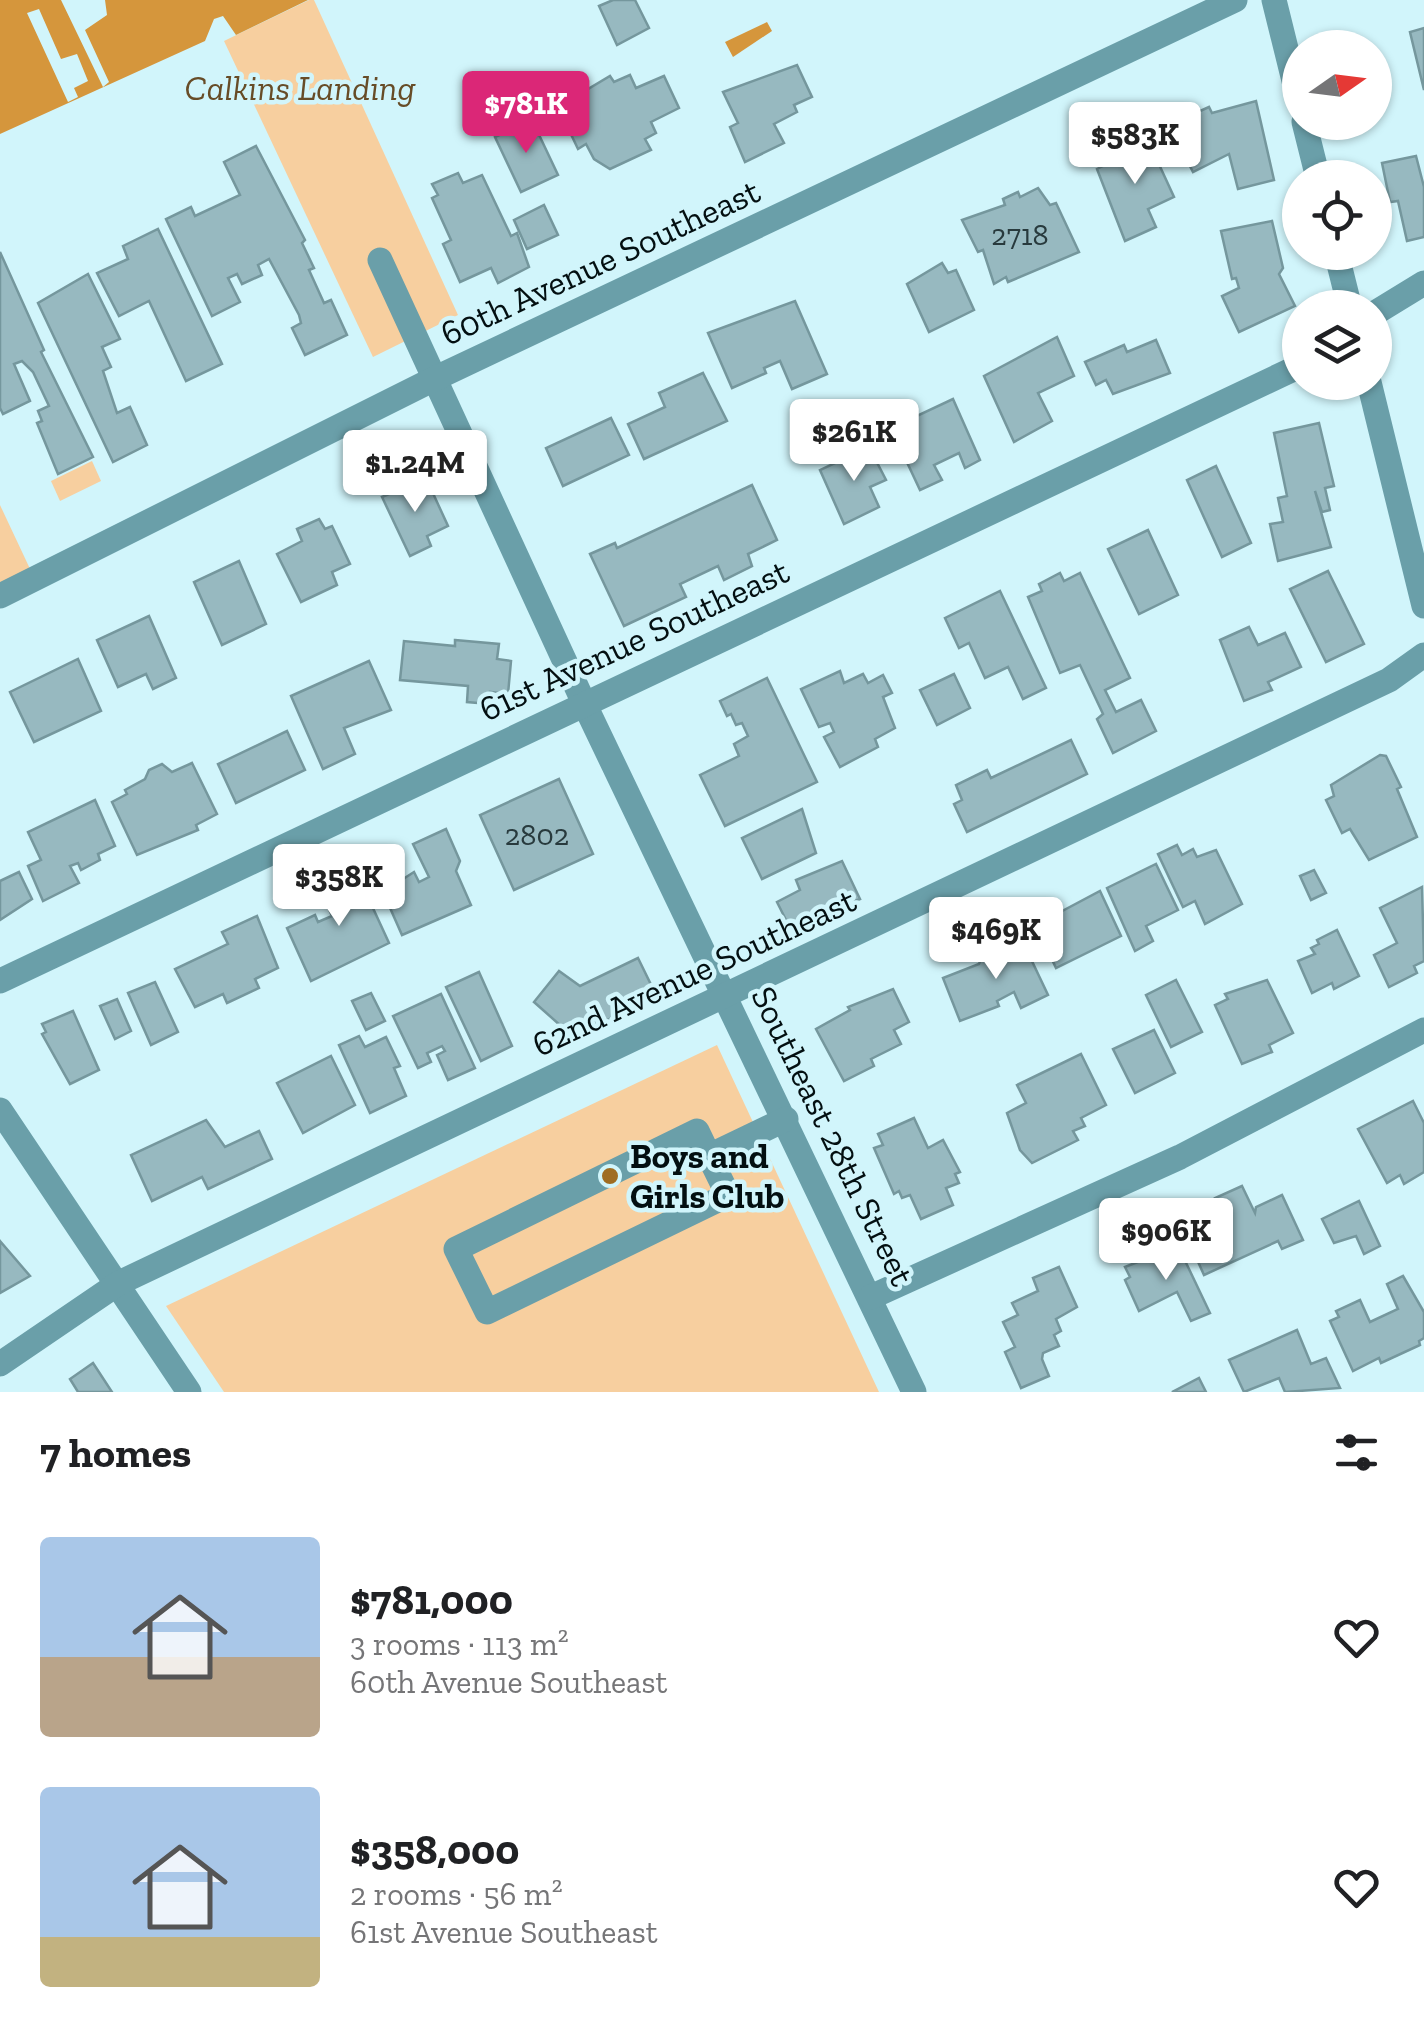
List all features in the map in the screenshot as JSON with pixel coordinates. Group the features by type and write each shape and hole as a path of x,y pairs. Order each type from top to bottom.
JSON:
{"street":[{"name":"60th Avenue Southeast","path":"0,596 436,378 1234,0"},
{"path":"1274,0 1282,33"},
{"name":"Southeast 28th Street","path":"380,260 583,702 914,1392"},
{"path":"1392,303 1424,283"},
{"name":"61st Avenue Southeast","path":"0,981 1282,374"},
{"path":"1373,400 1424,606"},
{"name":"62nd Avenue Southeast","path":"0,1364 119,1283 1389,680 1424,655"},
{"path":"871,1297 1180,1158 1424,1030"},
{"path":"0,1110 189,1392"},
{"path":"709,1156 786,1119"},
{"path":"697,1131 709,1156 728,1195 486,1312 456,1248 697,1131"}],"green space":[{"name":"Calkins Landing","path":"314,0 458,315 373,357 224,41"},
{"path":"92,461 101,481 60,501 51,481"},
{"path":"0,505 31,571 0,586"},
{"name":"Boys and Girls Club","path":"717,1045 879,1392 224,1392 166,1306"}],"shaded area":[{"path":"0,0 308,0 236,35 223,16 214,19 205,41 0,134"},
{"path":"767,22 772,31 733,57 725,42"}],"pier":[{"path":"61,0 105,0 107,15 85,30 109,82 103,87"},
{"path":"39,9 61,59 77,54 88,81 74,88 78,97 68,102 27,13"}],"building":[{"path":"613,0 635,0 649,28 617,45 599,6"},
{"path":"1424,28 1424,90 1410,32"},
{"path":"797,65 812,97 794,105 797,112 774,124 784,143 745,162 730,127 738,123 723,92"},
{"path":"630,75 636,88 664,76 679,108 651,122 656,133 645,139 651,150 610,169 594,159 586,144 578,149 558,107 610,76 614,82"},
{"path":"1256,101 1274,180 1238,189 1229,154 1193,172 1169,125 1209,107 1212,113"},
{"path":"532,120 558,175 521,192 495,137"},
{"path":"1145,134 1174,197 1148,209 1156,227 1125,241 1097,169 1129,153 1125,143"},
{"path":"256,146 305,240 302,243 314,268 309,270 324,303 331,300 347,335 305,355 292,328 301,323 299,315 269,259 258,265 262,275 242,284 237,274 228,278 240,302 212,316 166,219 191,207 195,216 240,195 224,162"},
{"path":"1416,156 1424,187 1424,237 1407,241 1398,201 1392,202 1392,161"},
{"path":"458,173 463,183 482,175 511,236 517,233 529,267 498,283 491,268 460,282 443,244 451,240 432,198 438,195 432,184"},
{"path":"1038,188 1050,205 1056,203 1079,252 1008,282 1006,277 994,284 983,250 978,252 962,220 1005,205 1003,199 1018,192 1020,197"},
{"path":"544,205 558,235 527,249 514,220"},
{"path":"1272,221 1282,264 1279,274 1287,290 1282,290 1282,312 1239,332 1222,296 1239,288 1236,278 1232,279 1221,231"},
{"path":"158,229 222,364 186,381 149,301 119,316 97,273 128,259 123,246"},
{"path":"0,252 44,350 41,352 93,457 58,474 37,423 42,421 38,411 49,406 33,372 22,361 14,364 30,401 3,414 0,408"},
{"path":"942,263 948,273 956,270 974,310 929,332 907,284"},
{"path":"88,274 120,339 102,347 111,367 103,371 117,413 130,407 147,445 113,462 38,303"},
{"path":"795,301 827,374 792,389 780,361 764,368 766,373 732,388 708,333"},
{"path":"1057,337 1074,376 1038,393 1052,421 1014,442 984,376"},
{"path":"1156,340 1170,373 1113,394 1106,380 1096,385 1085,362 1124,345 1127,352"},
{"path":"703,373 727,421 644,459 628,424 665,407 659,393"},
{"path":"953,399 980,460 965,468 959,453 934,465 942,480 920,490 891,428"},
{"path":"611,418 629,455 563,486 546,448"},
{"path":"1319,423 1334,486 1325,488 1330,510 1322,512 1315,491 1331,547 1278,561 1270,524 1283,522 1278,498 1287,496 1274,433"},
{"path":"869,447 886,480 870,487 879,507 844,524 820,470"},
{"path":"1216,466 1251,543 1222,557 1187,480"},
{"path":"426,478 448,526 427,536 431,546 410,556 382,497"},
{"path":"752,485 777,540 748,554 752,566 724,580 718,566 680,584 686,597 624,626 590,554 615,543 617,548"},
{"path":"319,519 325,529 332,526 350,564 332,572 337,585 301,602 277,554 302,541 297,529"},
{"path":"1148,530 1178,595 1139,614 1108,549"},
{"path":"239,561 266,624 222,645 194,582"},
{"path":"1328,571 1364,644 1326,662 1290,589"},
{"path":"1060,573 1064,581 1080,573 1130,678 1105,690 1116,712 1141,700 1156,731 1113,753 1097,719 1103,714 1080,665 1060,673 1028,597 1042,591 1039,584"},
{"path":"1000,591 1046,688 1023,699 1008,667 985,678 969,643 959,648 945,618"},
{"path":"149,616 176,678 153,689 146,674 118,687 97,640"},
{"path":"1249,627 1258,645 1285,633 1301,667 1268,682 1272,690 1244,701 1220,640"},
{"path":"455,640 499,644 497,659 511,661 508,694 490,692 489,704 467,702 468,686 400,680 404,641 455,646"},
{"path":"78,659 101,711 34,742 10,692"},
{"path":"369,661 391,710 344,728 355,754 323,769 291,696"},
{"path":"840,671 844,683 863,674 868,683 883,675 892,693 883,697 895,728 875,739 878,747 840,767 824,737 834,732 830,723 819,727 801,689"},
{"path":"954,674 970,708 937,725 920,690"},
{"path":"767,678 817,782 725,826 700,775 739,756 734,744 748,736 742,723 736,725 731,714 727,716 720,701"},
{"path":"287,731 305,770 236,803 218,764"},
{"path":"1071,740 1087,774 967,832 954,804 962,800 956,785 987,770 991,778"},
{"path":"1380,755 1386,756 1401,787 1397,789 1417,837 1369,860 1350,829 1342,833 1326,800 1334,796 1331,785"},
{"path":"192,763 217,814 196,825 198,830 137,855 112,802 145,779 149,770 162,764 172,772"},
{"path":"559,779 593,854 514,890 480,815"},
{"path":"95,800 115,846 98,854 100,860 81,870 78,863 70,866 79,883 43,901 28,866 41,860 28,832"},
{"path":"802,809 816,853 762,879 742,838"},
{"path":"446,829 460,861 456,871 471,905 402,935 383,892 414,872 419,882 429,877 413,844"},
{"path":"1177,845 1182,855 1193,849 1197,857 1216,850 1242,904 1205,924 1195,901 1183,907 1158,854"},
{"path":"842,861 860,899 790,928 777,902 800,890 796,880"},
{"path":"1156,864 1178,910 1146,926 1153,941 1135,951 1107,888"},
{"path":"355,869 389,943 311,981 287,928 315,915 318,922 332,916 319,887"},
{"path":"1314,870 1326,893 1311,900 1300,876"},
{"path":"19,872 32,899 0,920 0,881"},
{"path":"1422,887 1424,961 1414,966 1417,973 1389,987 1374,955 1397,943 1380,908"},
{"path":"1100,891 1121,936 1056,968 1036,925"},
{"path":"257,916 278,968 255,979 259,988 227,1003 223,994 195,1007 175,969 228,944 222,932"},
{"path":"1337,930 1359,976 1334,989 1332,983 1312,993 1298,961 1315,954 1311,948 1319,944 1317,940"},
{"path":"1021,938 1048,995 1021,1008 1014,992 997,1001 999,1006 960,1021 943,978 979,964 981,959"},
{"path":"638,958 657,997 599,1024 570,1034 534,1002 559,971 580,986"},
{"path":"479,972 512,1046 481,1061 446,987"},
{"path":"1176,980 1202,1032 1171,1047 1146,995"},
{"path":"1267,980 1293,1033 1269,1045 1272,1052 1242,1064 1215,1005 1228,999 1225,994"},
{"path":"155,982 178,1032 151,1045 128,993"},
{"path":"893,989 909,1022 894,1030 901,1044 871,1059 874,1066 844,1081 816,1029 850,1010 848,1007"},
{"path":"371,993 385,1021 366,1030 352,1001"},
{"path":"441,994 475,1068 448,1080 437,1055 445,1051 442,1046 427,1053 431,1062 418,1068 393,1016"},
{"path":"117,999 131,1031 115,1039 100,1006"},
{"path":"73,1011 99,1070 70,1084 42,1034 46,1032 42,1024"},
{"path":"1154,1030 1175,1073 1135,1093 1113,1049"},
{"path":"359,1036 365,1047 386,1037 400,1066 394,1068 406,1096 370,1113 339,1045"},
{"path":"1081,1054 1106,1105 1081,1118 1085,1126 1073,1131 1078,1140 1032,1163 1020,1150 1007,1113 1026,1103 1017,1085"},
{"path":"331,1056 355,1105 303,1133 277,1083"},
{"path":"1413,1101 1424,1123 1424,1172 1404,1184 1400,1175 1387,1183 1358,1129"},
{"path":"914,1118 928,1148 943,1140 960,1172 955,1174 959,1183 946,1188 953,1205 921,1219 910,1195 902,1198 899,1191 894,1194 874,1148 883,1145 878,1134"},
{"path":"206,1120 225,1147 259,1131 272,1159 208,1189 202,1177 152,1201 131,1155"},
{"path":"1242,1186 1255,1213 1256,1207 1282,1195 1303,1240 1282,1249 1278,1241 1204,1275 1181,1224 1219,1206 1215,1198"},
{"path":"1359,1201 1380,1246 1364,1254 1356,1236 1334,1243 1322,1219"},
{"path":"0,1241 30,1276 0,1293"},
{"path":"1178,1246 1210,1313 1191,1321 1177,1292 1139,1311 1125,1280 1130,1277 1125,1267"},
{"path":"1059,1267 1077,1307 1056,1319 1061,1331 1054,1335 1059,1346 1043,1353 1042,1359 1049,1376 1021,1388 1005,1352 1015,1347 1003,1322 1018,1315 1012,1303 1038,1291 1033,1278"},
{"path":"1403,1276 1424,1312 1424,1338 1420,1345 1353,1371 1330,1321 1339,1317 1336,1311 1360,1300 1370,1322 1398,1309 1387,1284"},
{"path":"1297,1330 1311,1364 1326,1358 1340,1388 1285,1392 1279,1378 1244,1392 1229,1360"},
{"path":"93,1363 112,1392 78,1392 70,1379"},
{"path":"1199,1378 1206,1392 1172,1392"}],"place":[{"name":"Boys and Girls Club","path":"610,1176"}]}
